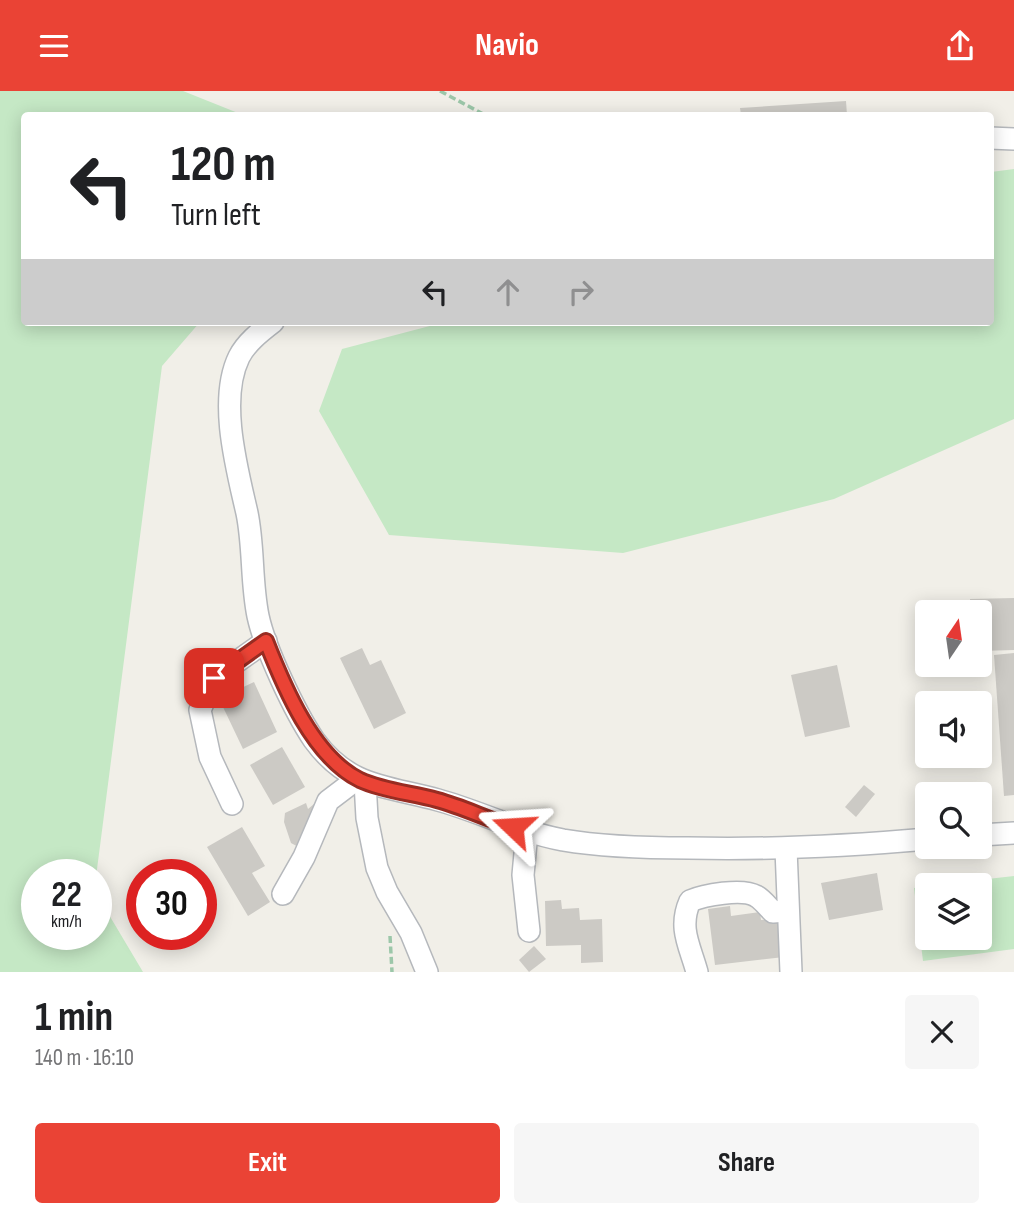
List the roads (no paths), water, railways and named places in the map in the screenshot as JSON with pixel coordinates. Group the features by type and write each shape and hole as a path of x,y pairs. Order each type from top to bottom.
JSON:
{"street":[{"path":"994,138 1014,139"},
{"path":"268,326 257,334 240,355 233,373 230,418 251,535 258,615 274,663 315,740 343,769 361,781 439,800 527,832 564,840 638,848 786,849 915,840"},
{"path":"232,804 210,757 200,710 214,678 266,641"},
{"path":"283,894 308,849 328,801 361,781"},
{"path":"361,781 377,868 387,892 411,933 427,972"},
{"path":"527,832 523,875 529,930"},
{"path":"992,834 1014,833"},
{"path":"786,849 791,972"},
{"path":"697,972 686,943 684,926 685,912 690,901 703,896 729,893 756,895 773,912 788,911"}]}
